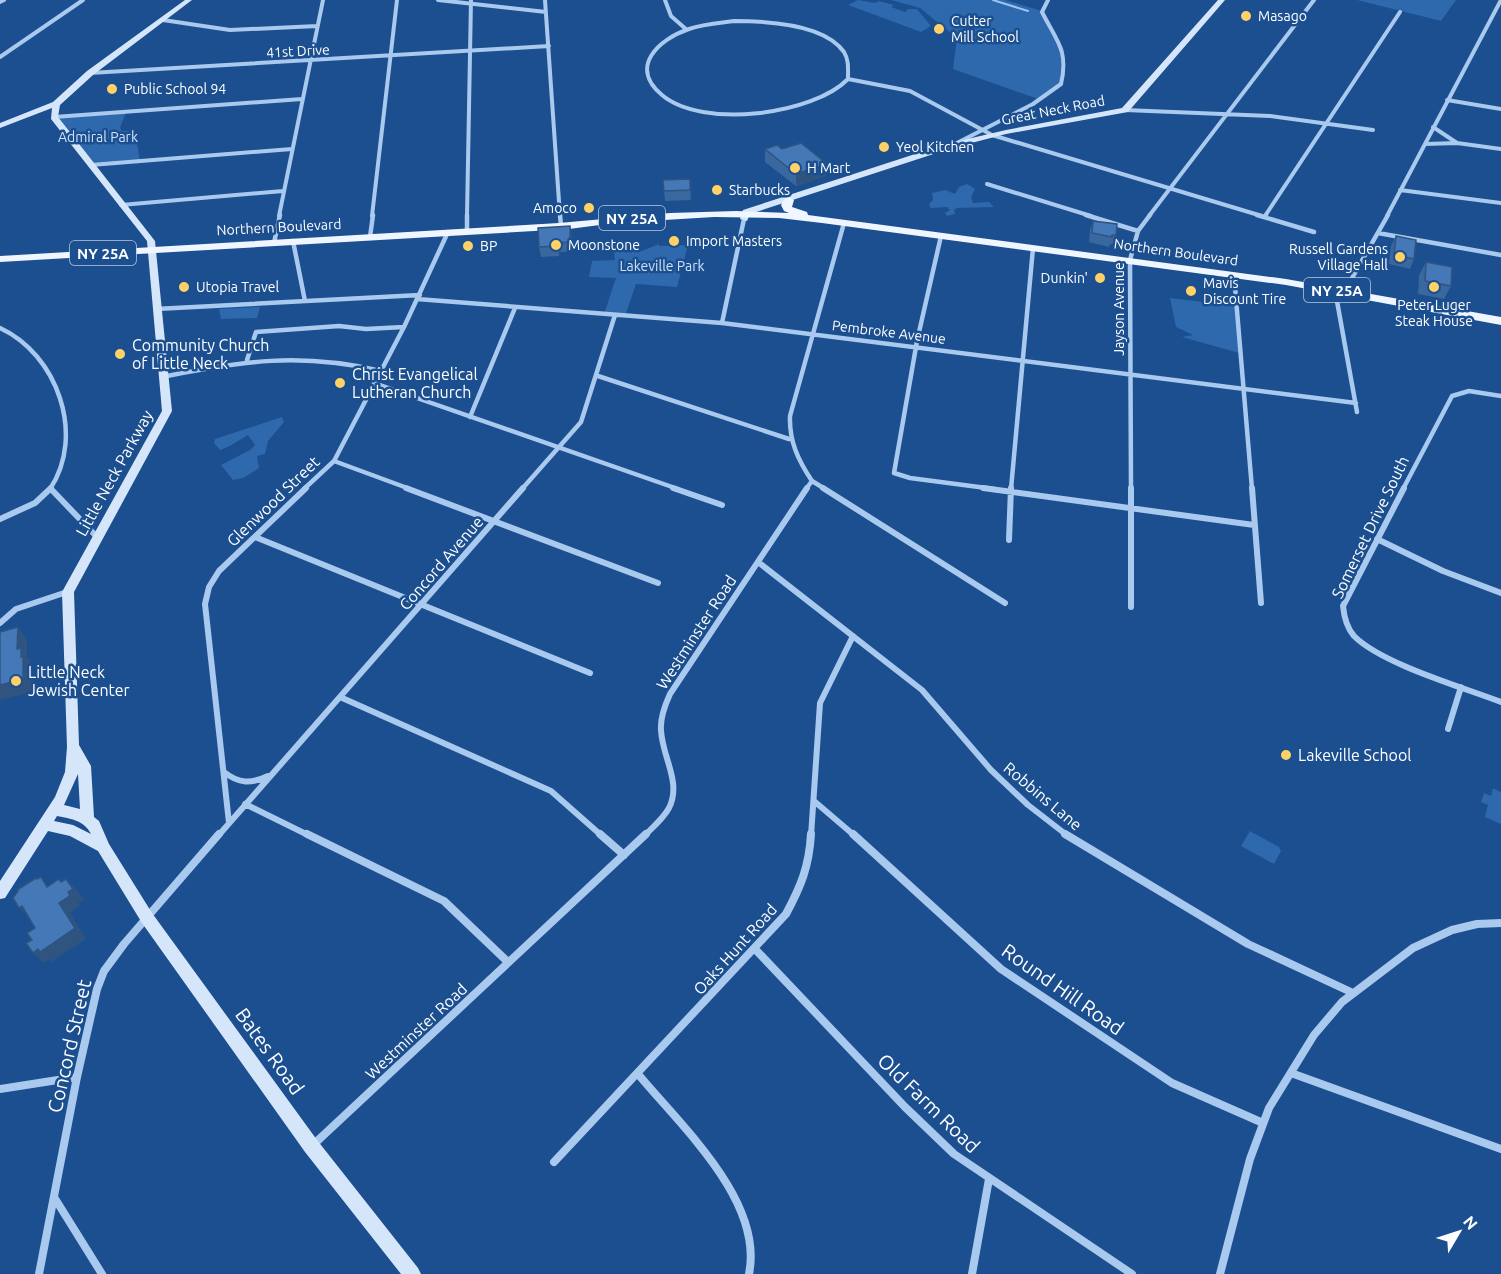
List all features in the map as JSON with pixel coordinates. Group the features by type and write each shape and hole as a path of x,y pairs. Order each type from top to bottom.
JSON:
{"main road":[{"path":"0,126 56,104 90,73 189,0"},
{"name":"Great Neck Road","path":"745,216 949,147 993,135 1125,110 1222,0"},
{"path":"54,117 56,104"},
{"name":"Little Neck Parkway","path":"0,893 69,783 73,747 68,592 167,411 151,241 54,117"},
{"path":"789,200 786,205 790,210 812,217"},
{"name":"Northern Boulevard","path":"745,216 812,224 844,223"},
{"name":"Northern Boulevard","path":"0,259 745,216 812,217 1234,275 1340,291 1501,321"},
{"path":"54,809 87,818 84,766 73,747"},
{"name":"Bates Road","path":"87,818 99,834 103,847 147,918 312,1146 412,1274"},
{"path":"44,824 73,831 103,847"}],"street":[{"path":"0,57 83,0"},
{"path":"274,243 323,0"},
{"path":"370,237 397,0"},
{"path":"438,0 546,12"},
{"path":"545,0 561,226"},
{"path":"665,0 671,16 687,30"},
{"name":"Great Neck Road","path":"949,147 1041,100 1061,84 1065,66 1064,49 1042,12 1048,0"},
{"name":"Jayson Avenue","path":"1131,607 1130,260 1138,231 1314,0"},
{"path":"1357,412 1340,291 1378,233 1501,0"},
{"path":"467,231 471,2"},
{"path":"1265,217 1400,12"},
{"path":"163,20 230,30 317,26"},
{"path":"753,21 785,24 810,30 831,41 844,52 850,70 848,79 836,89 822,96 770,112 726,115 697,110 662,93 647,74 648,60 666,40 687,30 716,23 753,21"},
{"name":"41st Drive","path":"90,73 549,46"},
{"path":"848,79 917,93 980,131 1314,232"},
{"path":"54,117 302,99"},
{"path":"1447,100 1501,108"},
{"path":"1125,110 1228,112 1326,122 1373,130"},
{"path":"1433,127 1457,143"},
{"path":"1425,144 1457,143 1501,149"},
{"path":"91,165 292,149"},
{"path":"987,184 1138,231"},
{"path":"1400,190 1501,203"},
{"path":"121,205 283,191"},
{"path":"722,323 745,216"},
{"path":"844,223 790,416 789,439 797,459 812,480 896,536 1005,603"},
{"name":"Glenwood Street","path":"229,823 205,603 208,587 219,571 334,461 404,327 448,232"},
{"path":"1378,233 1501,255"},
{"path":"940,236 916,346 894,473 910,478 1254,525"},
{"path":"293,241 305,301"},
{"path":"1009,540 1011,491 1033,248"},
{"path":"1234,275 1261,603"},
{"name":"Pembroke Avenue","path":"156,309 418,297 515,308 722,323 1356,403"},
{"path":"470,417 515,308"},
{"name":"Concord Avenue","path":"246,804 583,420 615,315"},
{"path":"247,360 255,332 339,326 366,329 404,327"},
{"path":"0,328 14,334 45,366 63,411 66,435 63,464 51,489 26,508 0,519"},
{"path":"162,377 247,360 304,358 349,363 381,371"},
{"path":"598,376 789,439"},
{"path":"374,383 722,505"},
{"name":"Somerset Drive South","path":"1501,396 1469,391 1452,396 1346,598 1344,617 1348,627 1361,644 1374,653 1501,702"},
{"path":"334,461 658,583"},
{"name":"Westminster Road","path":"312,1146 661,820 674,794 675,780 661,731 663,713 670,694 812,480"},
{"path":"51,489 97,537"},
{"path":"255,537 590,673"},
{"path":"1377,539 1443,571 1501,593"},
{"name":"Robbins Lane","path":"758,562 922,690 992,770 1028,805 1060,831 1248,945 1353,993"},
{"path":"0,623 16,609 68,592"},
{"name":"Oaks Hunt Road","path":"554,1162 786,914 800,887 809,862 820,703 827,685 854,636"},
{"path":"1448,729 1461,687"},
{"path":"340,697 551,791 624,855"},
{"path":"223,771 234,781 244,784 270,775"},
{"name":"Round Hill Road","path":"814,801 874,852 1001,969 1172,1083 1263,1124"},
{"path":"246,804 444,901 508,962"},
{"name":"Concord Street","path":"39,1274 77,1077 97,989 104,971 246,804"},
{"path":"1220,1274 1250,1159 1269,1108 1314,1035 1342,1002 1424,942 1452,930 1477,924 1501,923"},
{"name":"Old Farm Road","path":"755,949 905,1107 954,1154 1132,1274"},
{"path":"1290,1073 1501,1149"},
{"path":"638,1074 714,1165 735,1195 746,1222 749,1274"},
{"path":"0,1089 77,1077"},
{"path":"972,1274 989,1179"},
{"path":"53,1196 102,1274"}],"green space":[{"path":"858,0 875,3 879,1 894,5 891,7 905,12 908,9 917,9 931,26 921,32 848,5"},
{"path":"891,0 1005,0 1042,11 1064,49 1065,66 1061,84 1041,100 953,69 957,38 920,8"},
{"path":"1357,0 1456,0 1441,21"},
{"name":"Admiral Park","path":"126,112 120,128 122,131 135,131 140,161 91,165 54,117"},
{"path":"967,184 975,189 971,197 973,203 989,202 994,207 957,208 954,210 955,214 947,216 945,213 950,210 947,207 930,208 929,204 933,200 932,193 945,190 955,194 959,187"},
{"name":"Lakeville Park","path":"659,244 659,246 688,245 677,287 636,284 625,316 604,314 616,278 589,277 592,261 615,260 614,252 642,251"},
{"path":"1170,298 1236,306 1239,353 1182,337 1193,335 1176,327"},
{"path":"260,307 257,318 221,319 219,309"},
{"path":"282,417 284,422 268,441 265,454 257,456 259,468 243,478 233,480 221,465 255,445 248,435 220,450 214,443 215,439"},
{"path":"1493,788 1501,792 1501,824 1485,817 1488,805 1481,802 1484,793 1491,796"},
{"path":"1250,831 1279,847 1281,851 1274,864 1241,846"}],"building":[{"path":"801,143 827,164 796,174 765,149 777,145 782,149"},
{"path":"690,179 690,190 664,191 663,180"},
{"path":"1093,221 1117,224 1116,235 1112,237 1092,233"},
{"path":"570,226 570,242 558,243 558,246 539,247 538,228"},
{"path":"1396,236 1416,240 1414,259 1394,255"},
{"path":"1426,262 1452,267 1451,286 1425,281"},
{"path":"18,627 17,649 21,648 21,657 23,656 23,679 0,685 0,632"},
{"path":"41,877 47,887 59,879 61,882 66,879 73,889 68,892 70,896 59,903 75,928 40,952 38,949 33,953 26,943 32,940 27,933 35,928 22,906 19,908 13,898 17,890"}],"waterway":[{"path":"993,0 1028,11"}],"place":[{"name":"Masago","path":"1246,16"},
{"name":"Cutter Mill School","path":"939,29"},
{"name":"Public School 94","path":"112,89"},
{"name":"Yeol Kitchen","path":"884,147"},
{"name":"H Mart","path":"795,168"},
{"name":"Starbucks","path":"717,190"},
{"name":"Amoco","path":"589,208"},
{"name":"Import Masters","path":"674,241"},
{"name":"Moonstone","path":"556,245"},
{"name":"BP","path":"468,246"},
{"name":"Russell Gardens Village Hall","path":"1400,257"},
{"name":"Dunkin'","path":"1100,278"},
{"name":"Utopia Travel","path":"184,287"},
{"name":"Peter Luger Steak House","path":"1434,287"},
{"name":"Mavis Discount Tire","path":"1191,291"},
{"name":"Community Church of Little Neck","path":"120,354"},
{"name":"Christ Evangelical Lutheran Church","path":"340,383"},
{"name":"Little Neck Jewish Center","path":"16,681"},
{"name":"Lakeville School","path":"1286,755"}]}
